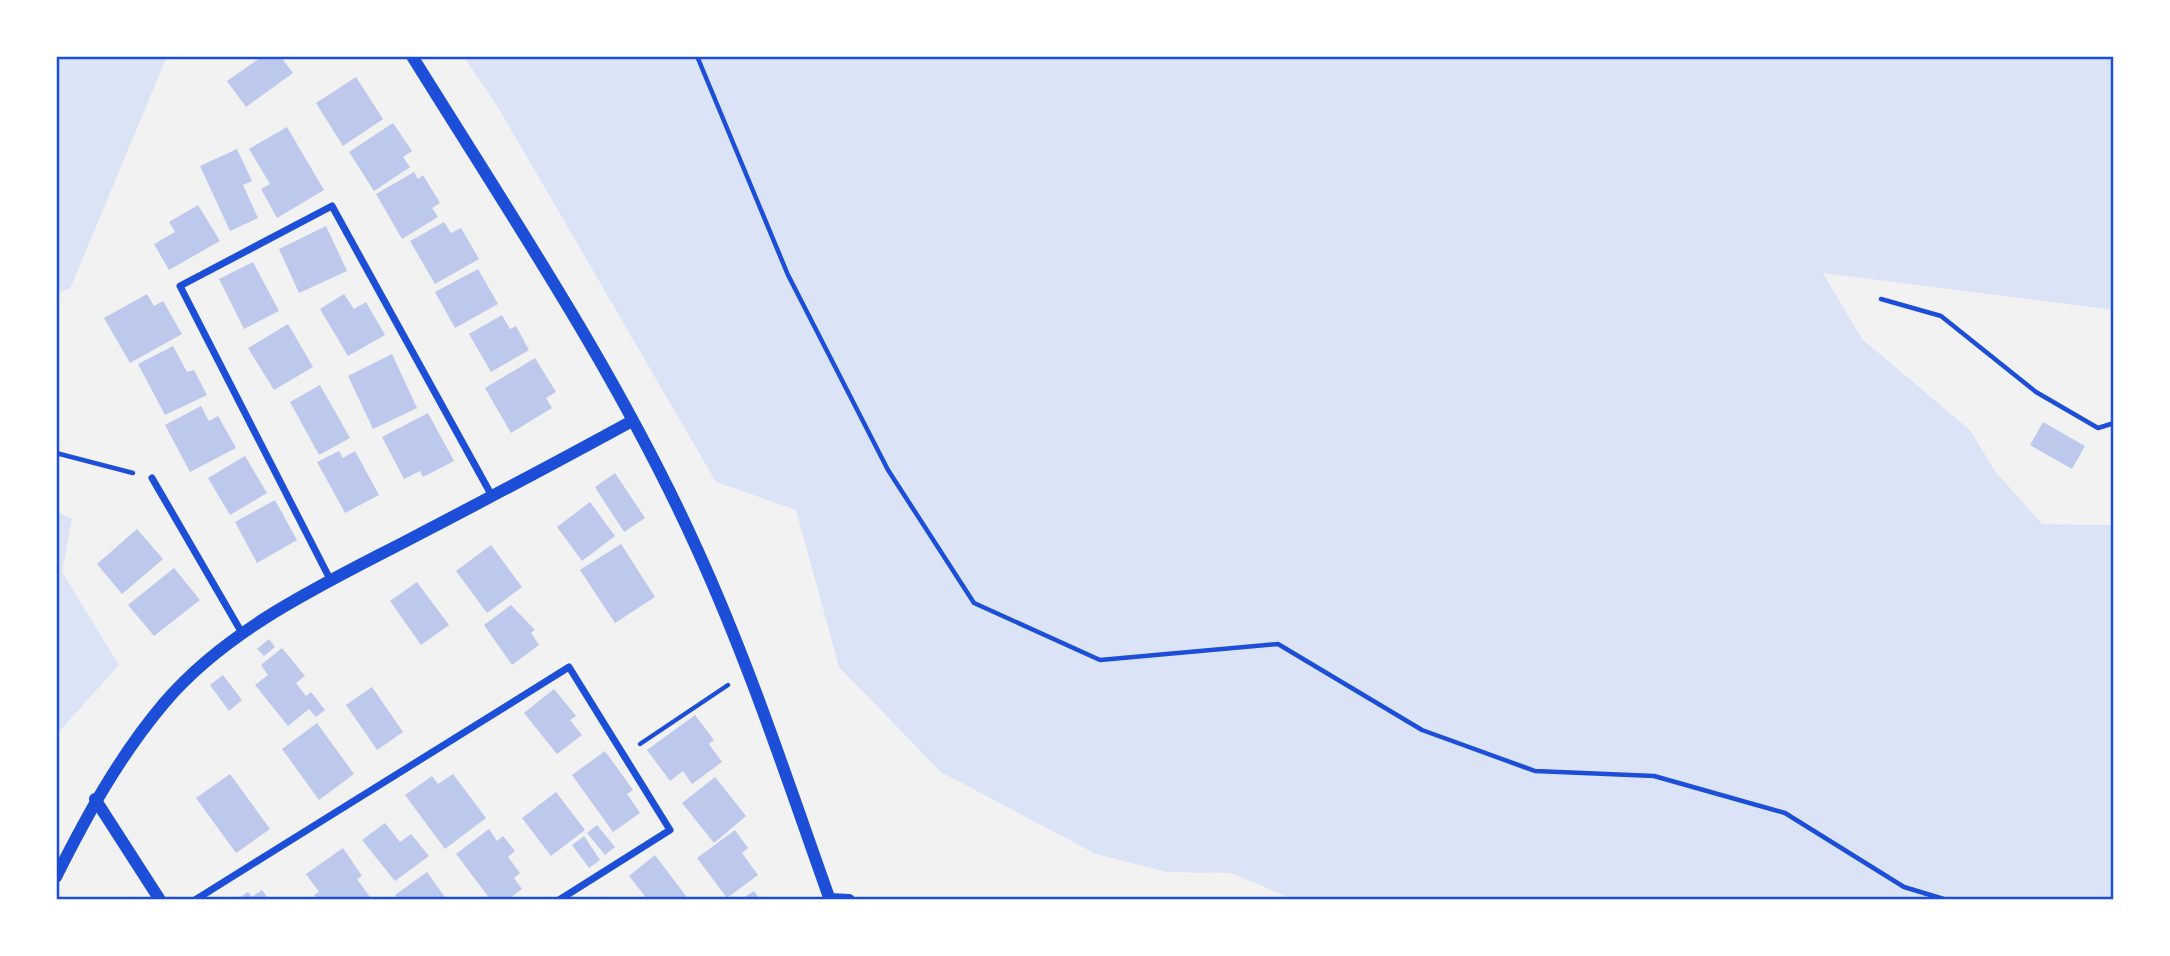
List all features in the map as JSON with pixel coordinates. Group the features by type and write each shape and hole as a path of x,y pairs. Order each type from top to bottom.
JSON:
{"street":[{"path":"412,56 565,302 632,421 697,548 748,672 830,900 849,900"},
{"path":"331,581 180,286 332,206 492,496"},
{"path":"56,877 95,799 167,700 242,633 331,581 632,421"},
{"path":"152,478 242,633"},
{"path":"195,900 569,667 670,830 559,900"},
{"path":"95,799 160,900"}],"path":[{"path":"697,56 788,275 888,470 974,603 1100,660 1278,644 1422,730 1535,771 1654,776 1785,813 1904,887 1947,900"},
{"path":"1881,299 1941,316 2036,392 2098,428 2114,423"},
{"path":"56,453 152,478"},
{"path":"624,755 748,672"}],"shaded area":[{"path":"56,56 171,56 165,61 70,289 56,293"},
{"path":"463,56 2114,56 2114,310 1823,273 1862,339 1970,430 1995,471 2042,524 2114,525 2114,900 1296,900 1231,873 1167,872 1096,854 941,772 839,667 796,510 716,482 496,104"},
{"path":"56,511 72,519 62,572 119,665 56,735"}],"building":[{"path":"263,56 280,56 293,73 246,107 227,81"},
{"path":"356,77 383,119 343,146 316,103"},
{"path":"393,123 412,151 403,157 410,167 374,191 349,152"},
{"path":"287,127 324,190 277,218 261,189 270,184 249,149"},
{"path":"237,149 252,181 243,185 258,218 230,231 200,166"},
{"path":"414,172 418,179 423,175 440,203 432,208 438,217 402,239 376,194"},
{"path":"198,205 220,241 169,270 154,244 175,232 169,222"},
{"path":"444,222 451,233 461,228 479,259 435,284 410,241"},
{"path":"326,226 347,271 299,293 279,249"},
{"path":"253,262 279,311 244,329 219,279"},
{"path":"478,269 498,304 455,328 435,292"},
{"path":"147,294 154,306 163,301 182,334 130,363 104,318"},
{"path":"344,294 354,309 366,302 385,335 348,356 320,309"},
{"path":"502,315 510,329 516,326 529,350 491,372 469,334"},
{"path":"288,324 313,367 274,390 248,348"},
{"path":"173,346 187,372 194,370 207,395 165,415 138,364"},
{"path":"392,354 417,408 373,429 348,376"},
{"path":"535,358 556,392 546,398 552,408 511,433 485,388"},
{"path":"320,385 350,438 319,455 290,402"},
{"path":"201,406 209,421 218,416 236,448 190,472 165,425"},
{"path":"428,413 454,461 423,477 420,471 404,479 382,437"},
{"path":"2043,422 2085,446 2072,469 2030,445"},
{"path":"339,451 343,458 355,451 379,495 345,513 317,462"},
{"path":"245,456 267,493 230,515 208,478"},
{"path":"615,473 645,518 624,532 595,487"},
{"path":"275,500 297,540 257,563 235,522"},
{"path":"590,502 615,536 582,561 557,527"},
{"path":"137,529 163,559 122,594 97,564"},
{"path":"621,544 655,597 615,623 580,570"},
{"path":"491,545 522,587 487,613 456,571"},
{"path":"174,568 200,600 154,636 128,605"},
{"path":"417,582 449,625 421,645 390,601"},
{"path":"511,605 535,630 531,633 539,645 512,665 484,625"},
{"path":"269,639 275,647 264,656 257,649"},
{"path":"282,648 305,676 296,683 306,696 311,692 325,710 316,717 309,709 288,726 255,685 268,675 261,665"},
{"path":"223,675 242,700 229,711 210,685"},
{"path":"372,687 403,732 377,750 346,705"},
{"path":"554,689 576,716 570,720 582,735 557,754 524,713"},
{"path":"695,715 714,740 709,744 722,762 692,784 683,771 670,781 647,750"},
{"path":"317,723 354,774 319,800 282,749"},
{"path":"605,751 633,790 627,794 640,813 613,832 572,775"},
{"path":"230,774 270,829 236,853 196,798"},
{"path":"453,774 486,818 445,849 405,795 432,776 438,784"},
{"path":"715,777 746,816 714,843 682,803"},
{"path":"556,792 585,830 551,856 522,818"},
{"path":"385,823 400,842 411,834 429,856 395,881 362,840"},
{"path":"597,825 615,847 605,855 587,833"},
{"path":"489,829 497,841 503,836 515,851 508,857 520,873 514,878 522,889 507,900 491,900 456,854"},
{"path":"735,830 748,848 742,853 758,875 727,898 697,858"},
{"path":"584,836 600,860 589,868 572,845"},
{"path":"343,848 362,876 357,879 370,897 365,900 318,900 314,895 319,892 306,874"},
{"path":"655,855 689,900 648,900 629,876"},
{"path":"427,872 447,900 399,900 395,895"},
{"path":"262,890 269,900 236,900 248,892 252,897"},
{"path":"754,891 760,900 740,900"}]}
